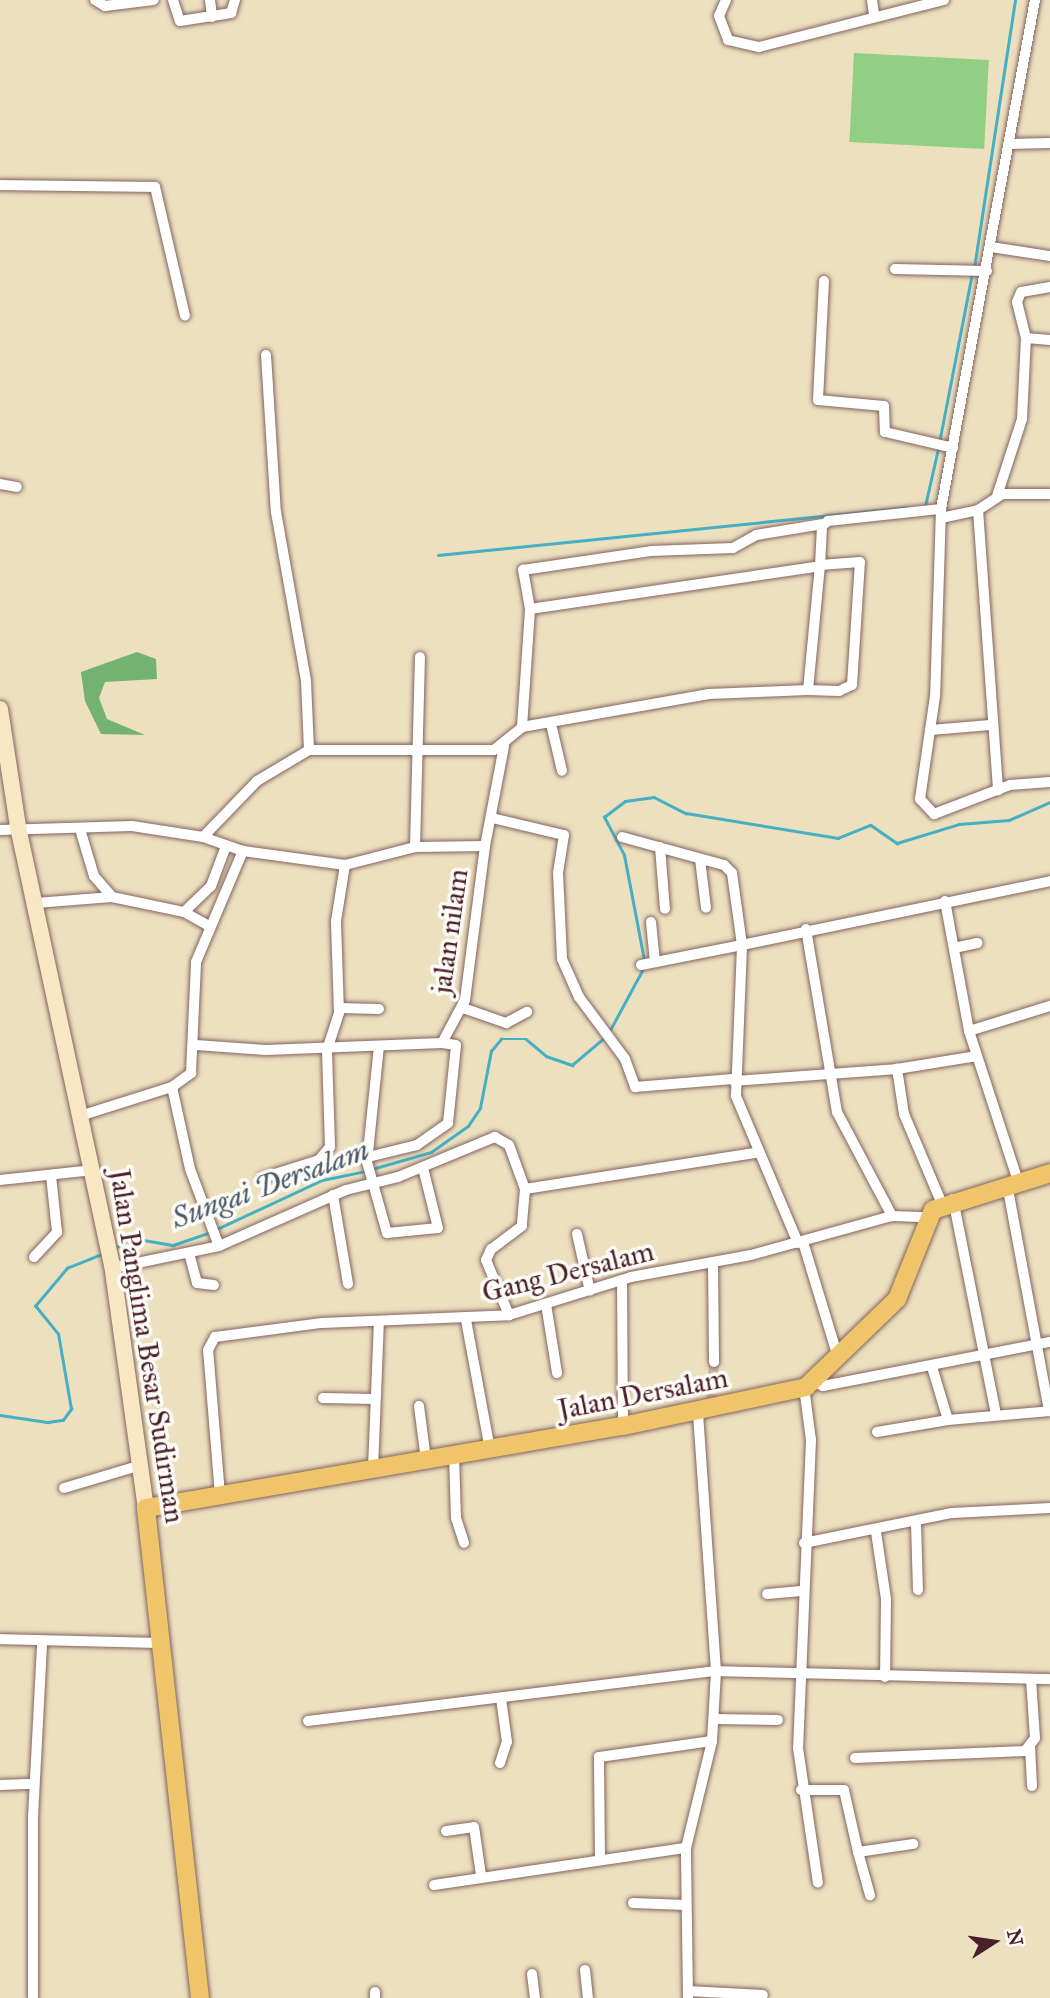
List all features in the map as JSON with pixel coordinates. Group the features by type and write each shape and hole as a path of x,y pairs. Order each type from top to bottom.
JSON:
{"main road":[{"name":"Jalan Panglima Besar Sudirman","path":"0,709 18,827 83,1115 112,1266 164,1643 200,1998"},
{"path":"809,1384 897,1299 927,1217 947,1202 1050,1173"},
{"name":"Jalan Dersalam","path":"146,1508 623,1426 809,1384"}],"street":[{"path":"95,0 105,6 154,0"},
{"path":"173,0 180,21 234,12 235,0"},
{"path":"210,0 212,17"},
{"path":"726,0 722,25 736,45 792,41 874,14 941,0"},
{"path":"872,0 874,14"},
{"path":"1035,0 991,247 984,270 949,447 941,514 930,730 920,799 934,814 998,790 1050,782"},
{"path":"1008,144 1050,143"},
{"path":"0,185 155,187 185,316"},
{"path":"991,247 1050,256"},
{"path":"895,269 968,267 984,270"},
{"path":"824,281 818,400 884,406 885,432 949,447"},
{"path":"997,496 1022,419 1026,338 1018,321 1020,294 1050,287"},
{"path":"1026,338 1050,340"},
{"path":"267,355 276,512 306,681 309,750"},
{"path":"0,484 17,487"},
{"path":"203,837 257,781 309,750 504,746 522,727 530,609 523,570 651,551 733,548 756,535 823,524 978,510 997,496 1050,494"},
{"path":"978,510 991,725 998,790"},
{"path":"807,690 823,524"},
{"path":"522,727 709,694 839,691 852,685 860,562 530,609"},
{"path":"415,847 413,749 419,657"},
{"path":"551,724 562,771"},
{"path":"930,730 991,725"},
{"name":"jalan nilam","path":"442,1043 463,1008 485,846 504,746"},
{"path":"492,818 564,835 558,873 560,949 566,974 606,1027 635,1087 897,1069 977,1056"},
{"path":"0,830 18,827 80,829 132,826 203,837 243,851 345,864 415,847 485,846"},
{"path":"80,829 94,876 112,897"},
{"path":"622,837 700,859 732,873 742,946 744,996 734,1080 756,1153 786,1203 801,1242 838,1357"},
{"path":"184,912 211,886 226,846"},
{"path":"660,847 665,909"},
{"path":"83,1115 173,1087 191,1073 196,1045 196,962 243,851"},
{"path":"700,859 706,908"},
{"path":"262,1178 319,1160 330,1147 327,1049 339,1008 336,920 345,864"},
{"path":"641,965 1050,881"},
{"path":"36,903 112,897 184,912 209,926"},
{"path":"877,1432 948,1420 1049,1411 1034,1346 1012,1183 969,1031 945,901"},
{"path":"650,922 655,962"},
{"path":"806,929 829,1072 843,1130 892,1216"},
{"path":"954,948 977,943"},
{"path":"969,1031 1050,1006"},
{"path":"339,1008 379,1009"},
{"path":"463,1008 506,1023 527,1012"},
{"path":"196,1045 327,1049 442,1043 456,1045 448,1123 416,1145 367,1160"},
{"path":"379,1046 367,1160 368,1180 384,1231 435,1230 423,1168"},
{"path":"897,1069 904,1114 947,1202 986,1357 996,1415"},
{"path":"173,1087 190,1169 216,1240"},
{"path":"112,1266 190,1253 216,1240 368,1180 423,1168 480,1142 502,1139 525,1189 523,1226 491,1249 486,1260 509,1315"},
{"path":"525,1189 756,1153"},
{"path":"0,1180 93,1170"},
{"path":"34,1257 57,1232 51,1176"},
{"path":"333,1195 348,1284"},
{"name":"Gang Dersalam","path":"220,1495 208,1350 215,1337 379,1322 466,1320 509,1315 622,1280 801,1242 892,1216 927,1217"},
{"path":"576,1234 590,1291"},
{"path":"190,1253 197,1283 214,1285"},
{"path":"713,1262 714,1362"},
{"path":"622,1280 623,1426"},
{"path":"546,1304 557,1373"},
{"path":"466,1320 490,1449"},
{"path":"373,1469 379,1322"},
{"path":"818,1883 802,1790 797,1671 811,1440 809,1384 823,1386 986,1357 1050,1342"},
{"path":"932,1367 948,1420"},
{"path":"323,1398 375,1399"},
{"path":"419,1406 426,1460"},
{"path":"706,1407 716,1671 712,1741 686,1848 688,1994 764,1995"},
{"path":"454,1455 456,1518 464,1543"},
{"path":"64,1488 141,1465"},
{"path":"804,1543 876,1532 952,1513 1050,1508"},
{"path":"916,1523 918,1590"},
{"path":"876,1532 886,1599 885,1676"},
{"path":"766,1594 802,1591"},
{"path":"0,1639 42,1644 164,1643"},
{"path":"33,1998 34,1784 42,1644"},
{"path":"308,1721 716,1671 1050,1679"},
{"path":"1031,1679 1032,1786"},
{"path":"500,1763 507,1742 501,1699"},
{"path":"714,1719 778,1720"},
{"path":"600,1857 599,1756 712,1741"},
{"path":"855,1758 1014,1753 1030,1746"},
{"path":"0,1785 34,1784"},
{"path":"802,1790 844,1790 870,1895"},
{"path":"446,1831 474,1828 481,1875"},
{"path":"858,1852 913,1844"},
{"path":"434,1885 600,1857 686,1848"},
{"path":"633,1903 686,1905"},
{"path":"585,1970 588,1998"},
{"path":"532,1974 536,1998"}],"green space":[{"path":"854,53 989,60 984,149 849,142"},
{"path":"137,652 156,659 157,679 105,682 99,698 107,719 145,735 101,734 85,701 81,672"}],"waterway":[{"path":"974,268 1015,0"},
{"path":"939,443 972,274"},
{"path":"925,506 938,449"},
{"path":"438,555 908,507"},
{"name":"Sungai Dersalam","path":"644,960 624,855 604,817 625,801 654,797 686,813 838,838 871,825 897,843 959,824 1009,820 1050,802"},
{"name":"Sungai Dersalam","path":"609,1032 644,967"},
{"name":"Sungai Dersalam","path":"372,1169 431,1152 468,1126 480,1108 491,1051 501,1039 526,1039 546,1056 572,1065 605,1037"},
{"name":"Sungai Dersalam","path":"217,1229 322,1180 366,1171"},
{"name":"Sungai Dersalam","path":"113,1249 132,1238 173,1245 211,1232"},
{"name":"Sungai Dersalam","path":"0,1415 48,1422 63,1420 71,1409 58,1334 35,1306 67,1268 104,1253"}],"tunnel":[{"path":"711,1404 714,1362"}]}
